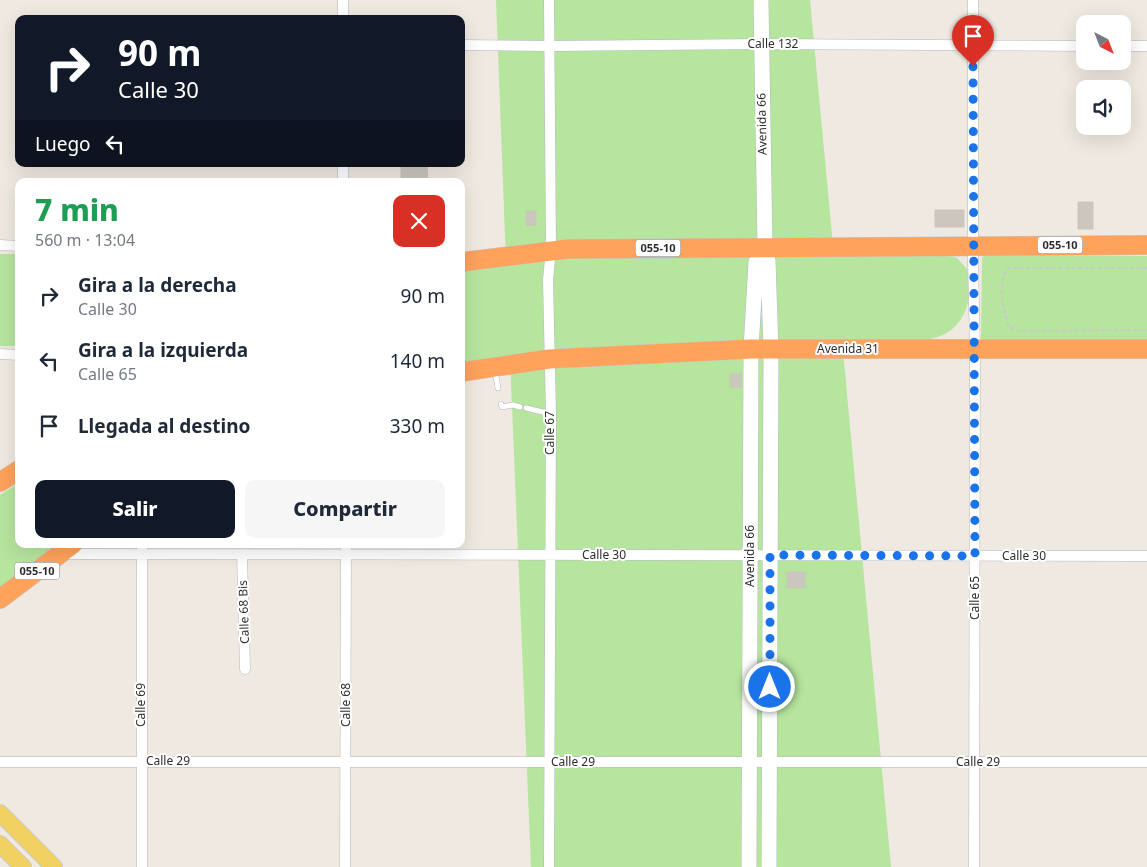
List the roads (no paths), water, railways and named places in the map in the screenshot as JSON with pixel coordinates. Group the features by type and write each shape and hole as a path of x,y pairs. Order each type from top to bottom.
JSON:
{"highway":[{"name":"055-10","path":"465,261 551,250 1147,245"},
{"name":"Avenida 31","path":"465,371 549,359 751,349 1147,349"},
{"path":"0,482 15,473"},
{"name":"055-10","path":"0,599 67,549"}],"main road":[{"name":"Avenida 66","path":"761,0 765,247 768,261 771,349 769,867"},
{"name":"Avenida 66","path":"750,867 751,349 756,262 765,247"},
{"path":"0,813 54,867"},
{"path":"0,844 23,867"}],"street":[{"path":"343,0 343,15"},
{"name":"Calle 67","path":"549,0 551,250 548,280 551,414 549,867"},
{"name":"Calle 65","path":"973,0 975,349 974,867"},
{"name":"Calle 132","path":"465,45 761,44 1076,46"},
{"path":"1131,46 1147,46"},
{"path":"0,245 15,246"},
{"path":"0,354 15,355"},
{"name":"Calle 30","path":"67,549 142,549 242,554 346,549 550,555 1147,556"},
{"name":"Calle 69","path":"142,549 142,867"},
{"name":"Calle 68","path":"345,867 346,549"},
{"name":"Calle 68 Bis","path":"242,554 245,669"},
{"name":"Calle 29","path":"0,762 1147,762"}],"lane":[{"path":"495,366 498,388"},
{"path":"501,404 502,407 514,405 551,414"}]}
